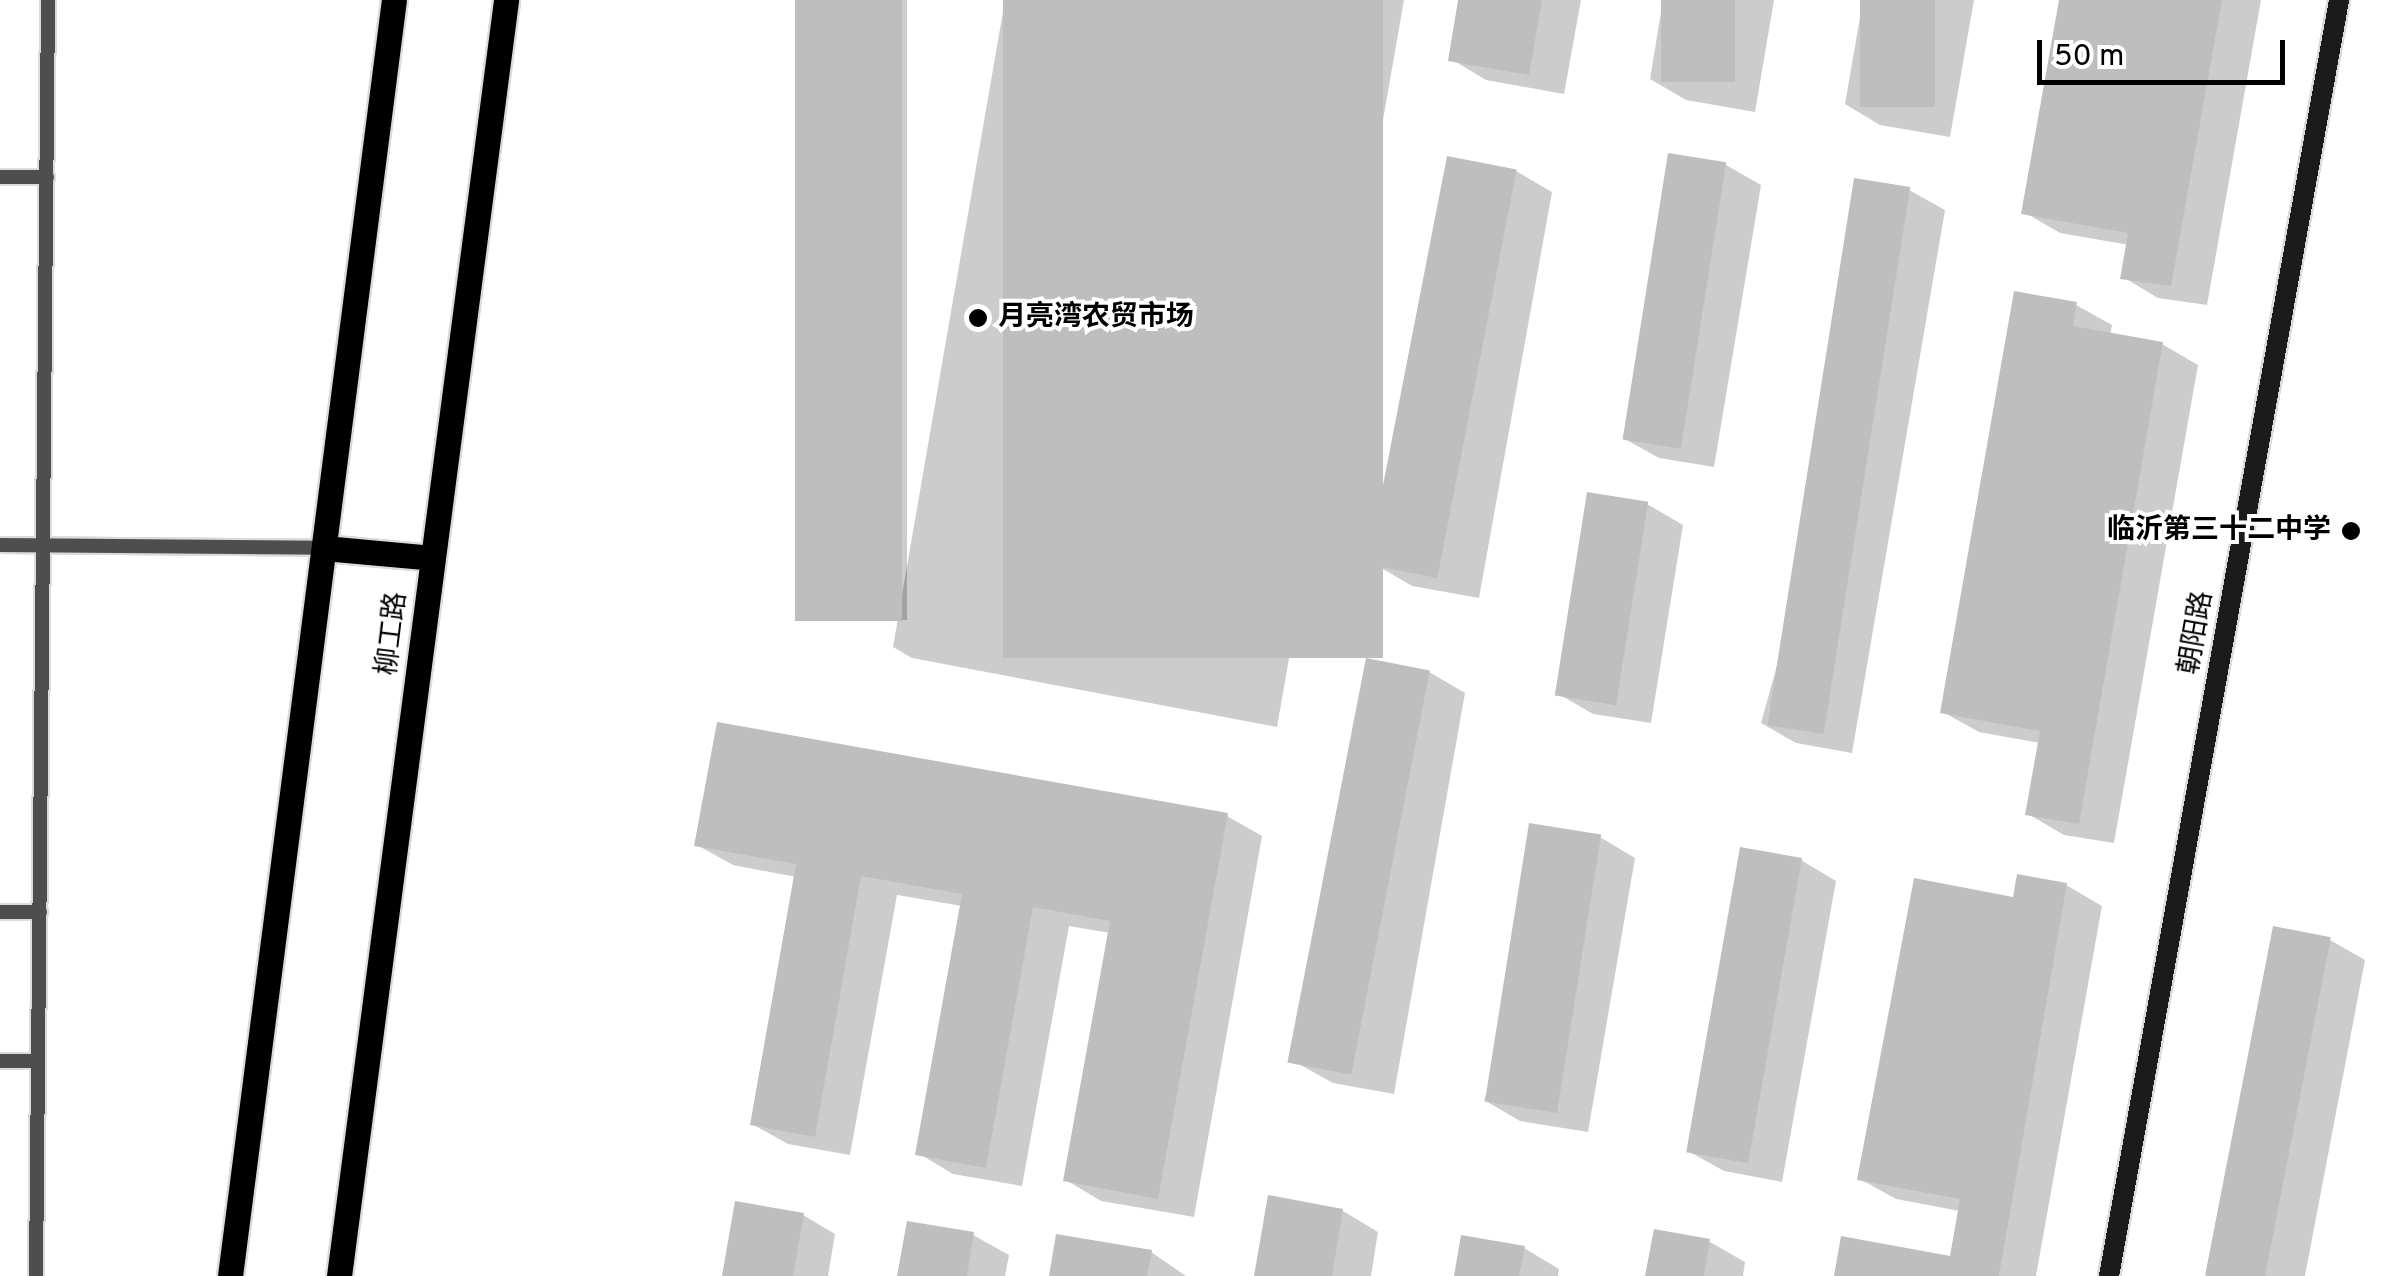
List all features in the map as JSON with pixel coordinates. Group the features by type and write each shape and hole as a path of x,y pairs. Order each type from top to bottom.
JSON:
{"main road":[{"path":"230,1276 394,0"},
{"name":"柳工路","path":"340,1276 506,0"},
{"path":"324,548 433,558"}],"street":[{"name":"朝阳路","path":"2109,1276 2339,0"}],"lane":[{"path":"36,1276 48,0"},
{"path":"0,177 46,177"},
{"path":"0,546 324,548"},
{"path":"0,912 40,912"},
{"path":"0,1061 38,1060"}],"building":[{"path":"795,0 902,0 902,621 795,621"},
{"path":"1003,0 1383,0 1383,658 1003,658"},
{"path":"1458,0 1542,0 1529,75 1448,61"},
{"path":"1661,0 1735,0 1735,82 1661,82"},
{"path":"1860,0 1935,0 1935,107 1860,107"},
{"path":"2059,0 2222,0 2171,286 2120,279 2128,233 2021,214"},
{"path":"1668,153 1726,162 1681,449 1623,439"},
{"path":"1447,156 1517,170 1437,578 1368,564"},
{"path":"1854,178 1910,187 1824,734 1767,725"},
{"path":"2014,291 2077,302 2073,326 2163,342 2079,824 2025,815 2040,731 1940,713"},
{"path":"1587,492 1648,502 1616,705 1555,695"},
{"path":"1366,658 1430,670 1351,1075 1287,1062"},
{"path":"717,722 1228,813 1158,1199 1063,1181 1110,921 1033,907 986,1168 915,1155 962,894 861,876 815,1137 750,1125 796,864 694,846"},
{"path":"1529,823 1601,834 1557,1113 1485,1102"},
{"path":"1740,847 1802,858 1748,1163 1686,1152"},
{"path":"2017,874 2067,883 1999,1276 1834,1276 1841,1236 1950,1256 1960,1199 1857,1180 1914,878 2013,897"},
{"path":"2273,926 2331,937 2265,1276 2205,1275"},
{"path":"1268,1195 1343,1209 1332,1276 1254,1276"},
{"path":"735,1201 804,1213 793,1276 722,1276"},
{"path":"907,1221 974,1232 967,1276 897,1276"},
{"path":"1654,1229 1710,1239 1704,1276 1645,1276"},
{"path":"1056,1234 1152,1250 1147,1276 1049,1276"},
{"path":"1461,1235 1525,1246 1519,1276 1454,1276"}],"place":[{"name":"月亮湾农贸市场","path":"978,318"},
{"name":"临沂第三十二中学","path":"2351,531"}]}
